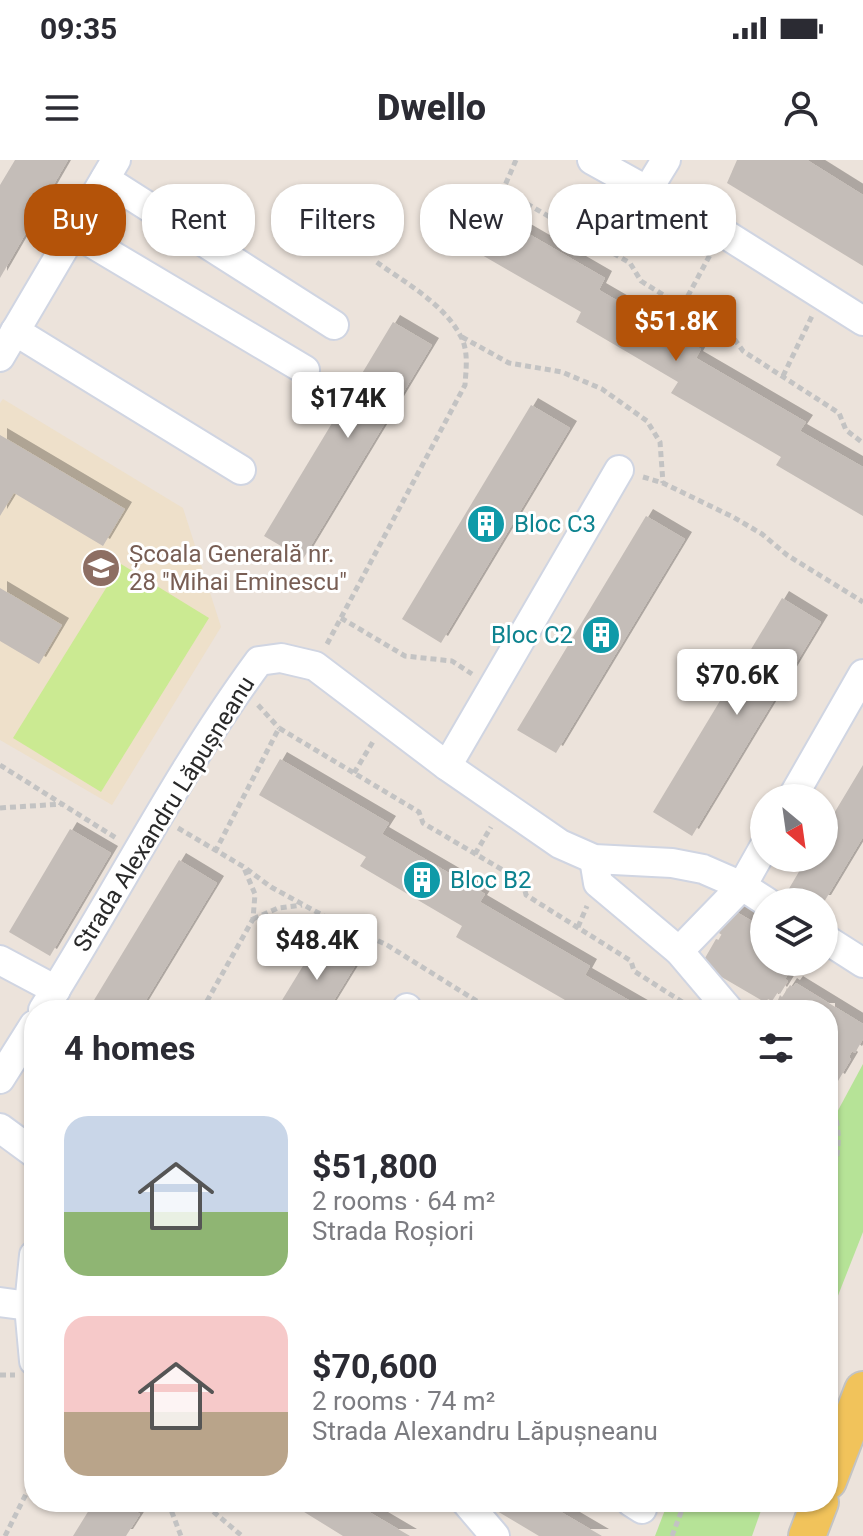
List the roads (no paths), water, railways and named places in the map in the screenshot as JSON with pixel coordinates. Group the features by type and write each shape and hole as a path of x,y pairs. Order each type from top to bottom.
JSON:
{"main road":[{"path":"838,1455 863,1390"},
{"path":"807,1536 816,1512"}],"street":[{"path":"651,184 666,160"},
{"path":"598,163 635,184"},
{"path":"110,169 334,325"},
{"path":"736,241 863,321"},
{"path":"0,357 59,256"},
{"path":"113,256 305,370"},
{"path":"15,331 241,470"},
{"path":"447,766 619,470"},
{"name":"Strada Alexandru Lăpușneanu","path":"50,1000 137,851 259,661 281,658 315,666 447,766 560,844 594,859 672,863 703,869 750,891"},
{"path":"800,784 863,674"},
{"path":"594,859 598,883 679,951 721,1000"},
{"path":"679,951 742,886 750,872"},
{"path":"838,947 863,963"},
{"path":"0,960 50,1000"},
{"path":"0,1079 24,1041"},
{"path":"0,1128 24,1146"},
{"path":"0,1302 24,1305"},
{"path":"475,1512 495,1536"}],"place":[{"name":"Bloc C3","path":"486,524"},
{"name":"Școala Generală nr. 28 \"Mihai Eminescu\"","path":"101,568"},
{"name":"Bloc C2","path":"601,635"},
{"name":"Bloc B2","path":"422,880"}]}
